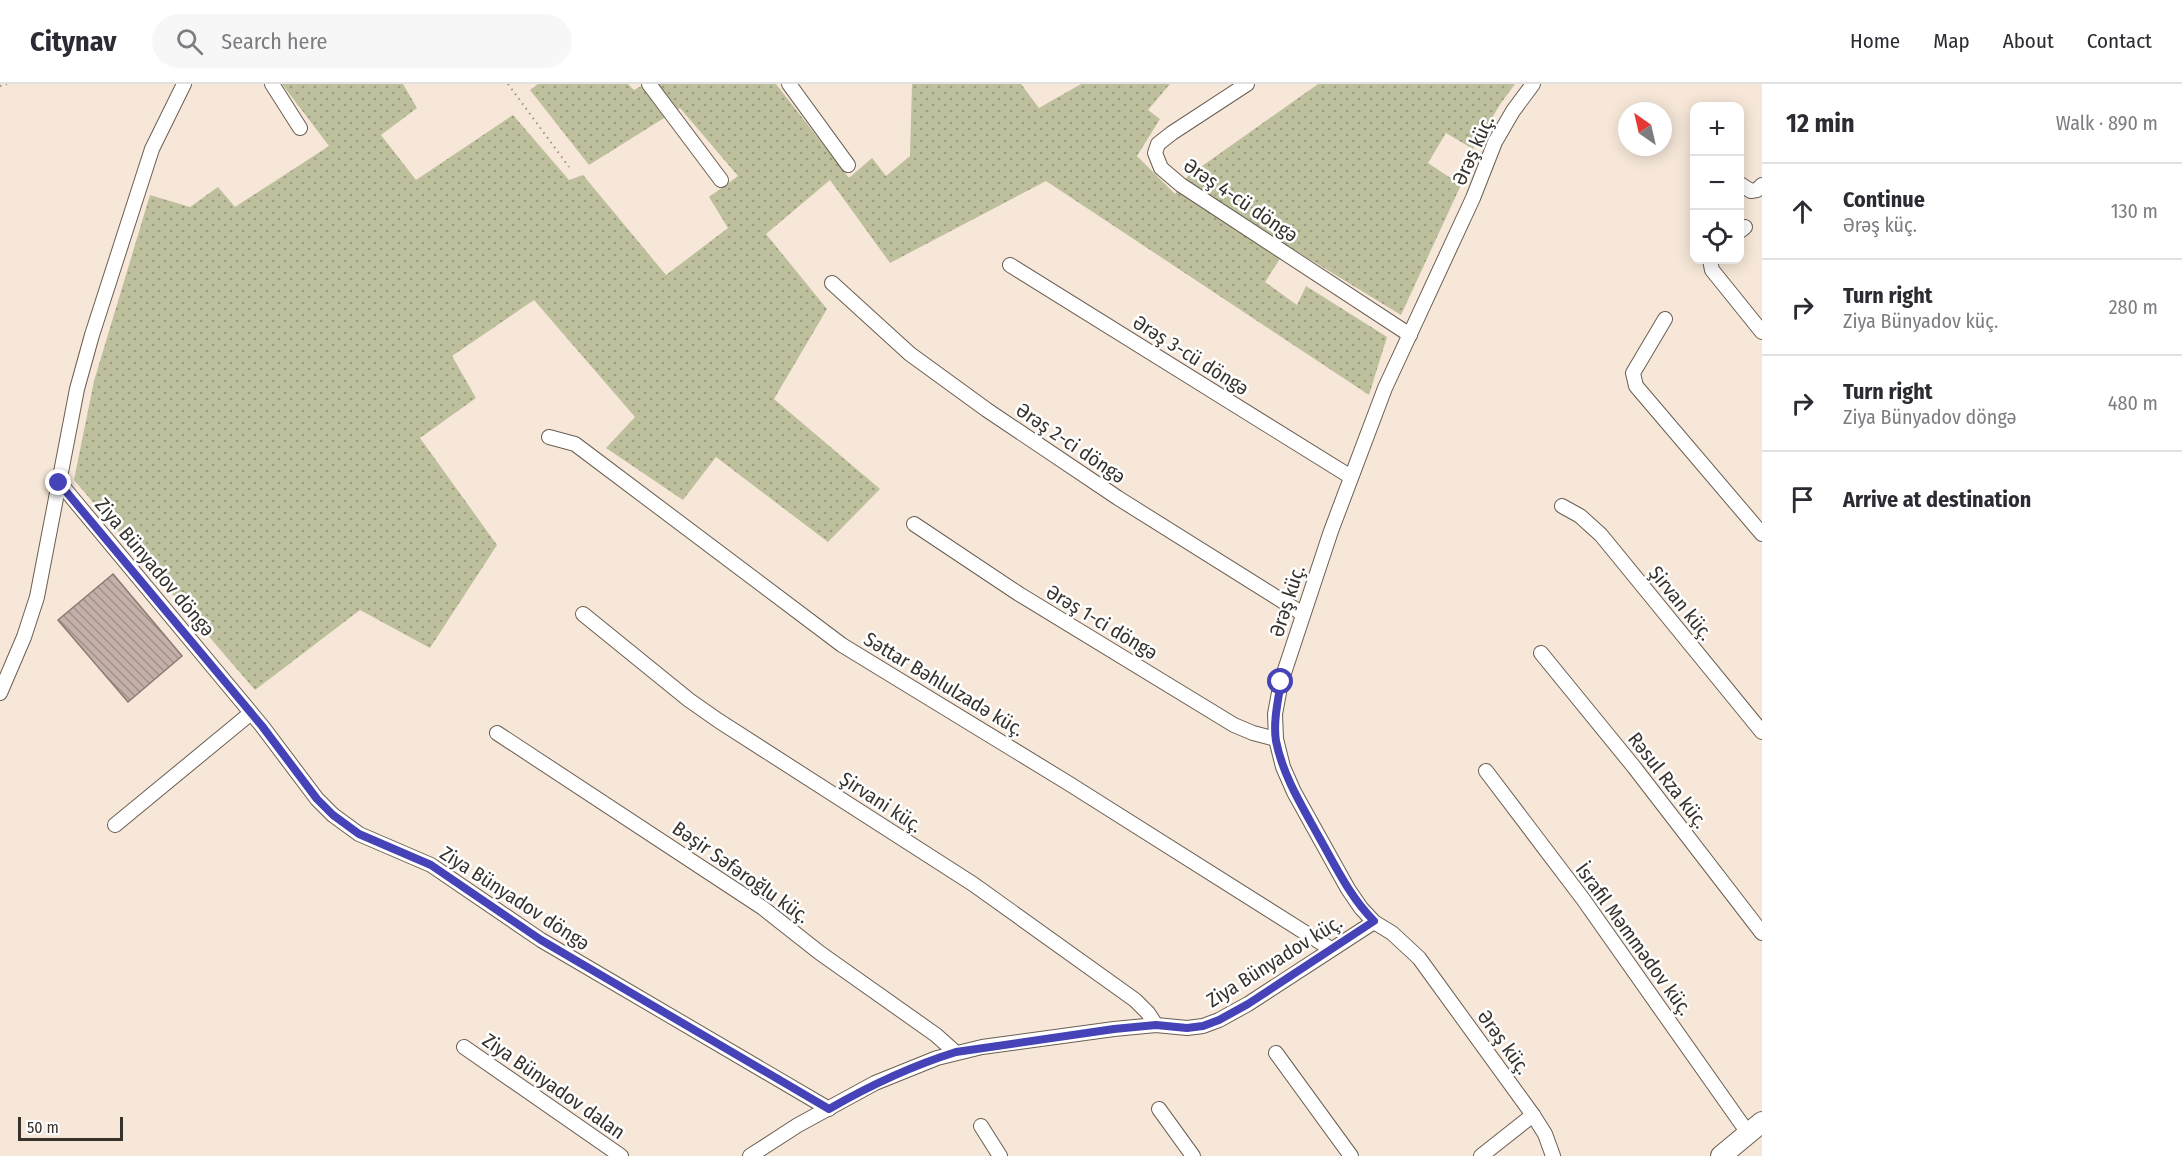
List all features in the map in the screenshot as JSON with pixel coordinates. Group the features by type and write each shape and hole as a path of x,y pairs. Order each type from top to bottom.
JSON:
{"street":[{"path":"0,693 24,637 37,597 77,389 92,335 152,149 184,84"},
{"path":"272,84 300,128"},
{"path":"649,84 721,180"},
{"path":"789,84 848,165"},
{"name":"Ərəş 4-cü döngə","path":"1246,84 1158,144 1155,153 1161,168 1180,185 1410,335"},
{"name":"Ərəş küç.","path":"1533,84 1513,111 1495,142 1473,198 1385,388 1330,531 1281,682 1275,714 1276,739 1283,767 1294,792 1348,889 1361,908 1374,921 1392,933 1419,958 1533,1115 1545,1134 1553,1156"},
{"path":"1744,187 1751,191 1762,185"},
{"path":"1711,264 1713,270 1762,332"},
{"name":"Ərəş 3-cü döngə","path":"1010,265 1351,477"},
{"name":"Ərəş 2-ci döngə","path":"832,283 910,354 987,410 1118,498 1303,614"},
{"path":"1665,319 1632,373 1636,386 1762,534"},
{"name":"Səttar Bəhlulzadə küç.","path":"549,437 575,444 842,645 1068,783 1331,949"},
{"name":"Ziya Bünyadov döngə","path":"59,483 251,713 317,799 333,815 359,834 431,865 541,940 829,1109"},
{"name":"Şirvan küç.","path":"1562,506 1580,516 1600,535 1762,732"},
{"name":"Ərəş 1-ci döngə","path":"914,524 1019,594 1234,725 1276,739"},
{"name":"Şirvani küç.","path":"583,614 689,700 973,884 1135,1000 1156,1025"},
{"name":"Rəsul Rza küç.","path":"1541,653 1634,767 1762,933"},
{"path":"115,825 251,713"},
{"name":"Bəşir Səfəroğlu küç.","path":"497,733 763,908 820,953 936,1035 956,1052"},
{"name":"İsrafil Məmmədov küç.","path":"1486,771 1755,1127"},
{"name":"Ziya Bünyadov küç.","path":"750,1156 875,1083 956,1052 1114,1029 1156,1025 1187,1028 1203,1026 1219,1020 1248,1004 1374,921"},
{"name":"Ziya Bünyadov dalan","path":"464,1047 621,1156"},
{"path":"1276,1053 1351,1156"},
{"path":"1159,1109 1193,1156"},
{"path":"1481,1156 1533,1115"},
{"path":"981,1126 1000,1156"},
{"path":"1721,1156 1755,1127"}],"path":[{"path":"0,86 7,84"},
{"path":"508,84 569,167"}],"green space":[{"path":"282,84 403,84 417,108 381,135 416,180 513,115 569,180 583,175 666,275 728,228 709,197 738,176 680,108 589,165 530,90 538,84 628,84 634,90 645,84 776,84 849,178 872,158 886,176 910,156 912,84 1021,84 1039,108 1081,84 1170,84 1148,110 1160,119 1137,156 1175,194 1188,176 1318,84 1515,84 1473,149 1446,133 1428,163 1461,185 1401,315 1288,246 1265,282 1297,305 1306,286 1387,337 1369,395 1046,181 890,263 830,180 766,234 827,309 774,399 880,489 828,542 716,457 683,500 606,448 635,417 534,300 452,356 476,398 420,438 497,545 430,648 360,610 255,690 74,480 94,381 150,195 190,207 218,187 235,207 329,146"}],"building":[{"path":"113,574 182,656 128,702 58,620"}],"route":[{"path":"59,483 262,726 317,799 333,815 359,834 431,865 541,940 829,1109 875,1083 956,1052 1114,1029 1156,1025 1187,1028 1203,1026 1248,1004 1374,921 1361,908 1348,889 1294,792 1283,767 1276,739 1275,714 1281,682"}]}
